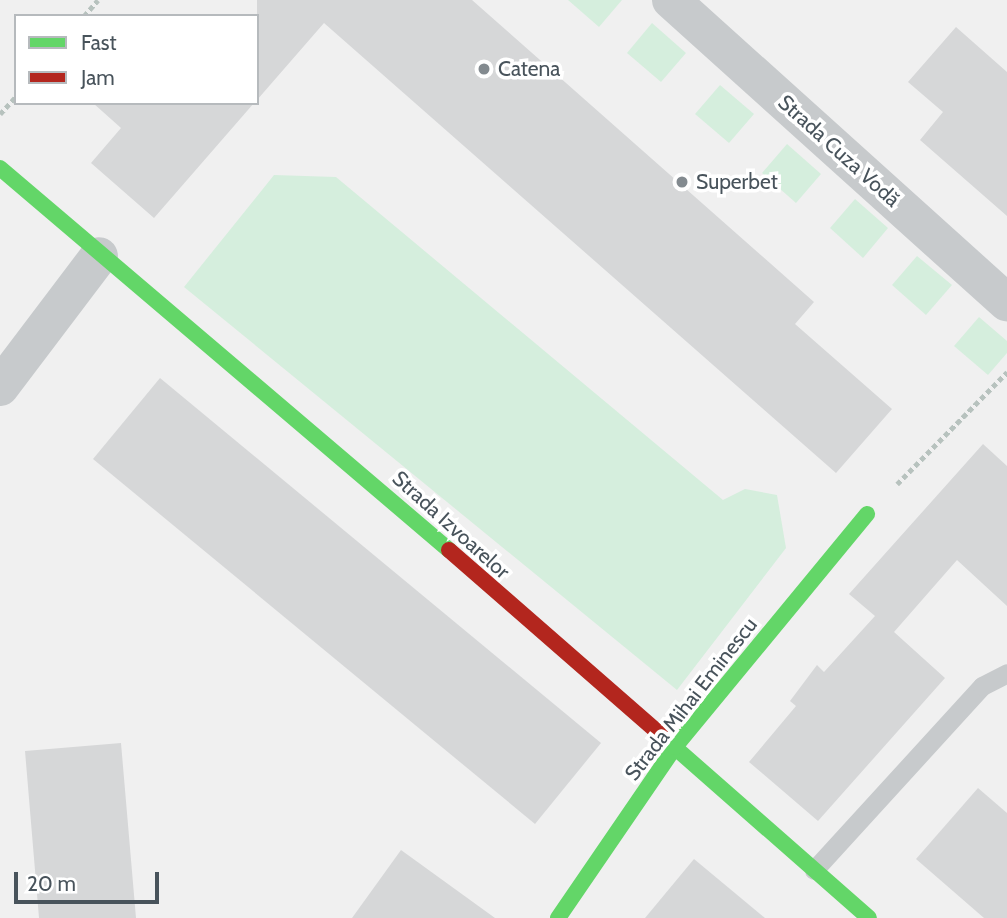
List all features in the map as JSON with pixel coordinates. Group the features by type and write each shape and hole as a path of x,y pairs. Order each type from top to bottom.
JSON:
{"street":[{"name":"Strada Cuza Vodă","path":"671,0 1007,303"},
{"name":"Strada Izvoarelor","path":"0,168 99,257 317,434 869,918"},
{"path":"0,387 99,257"},
{"name":"Strada Mihai Eminescu","path":"558,918 675,747 867,514"}],"lane":[{"path":"814,870 982,686 1007,673"}],"path":[{"path":"87,14 98,0"},
{"path":"0,114 14,98"},
{"path":"867,514 1007,372"}],"green space":[{"path":"568,0 622,0 599,27"},
{"path":"652,23 686,53 661,82 627,53"},
{"path":"720,85 754,114 729,143 695,114"},
{"path":"787,144 821,174 796,203 762,173"},
{"path":"274,175 336,177 723,500 745,489 777,495 786,548 677,690 184,287"},
{"path":"855,199 888,228 863,258 830,228"},
{"path":"917,256 952,285 926,315 892,285"},
{"path":"979,317 1007,341 1007,353 988,375 954,346"}],"building":[{"path":"257,0 472,0 814,302 795,324 892,409 836,473 324,23 259,98"},
{"path":"956,27 1007,72 1007,216 920,140 943,112 908,82"},
{"path":"95,105 252,105 154,218 91,163 121,128"},
{"path":"160,378 601,743 535,824 93,459"},
{"path":"983,444 1007,466 1007,606 957,560 894,632 945,678 818,821 749,762 796,706 790,701 817,665 824,672 875,616 849,594"},
{"path":"121,743 136,918 39,918 25,751"},
{"path":"978,788 1007,813 1007,918 984,918 916,859"},
{"path":"401,850 495,918 352,918"},
{"path":"694,859 765,918 645,918"}],"traffic: fast":[{"path":"0,168 449,550"},
{"path":"558,918 675,747 867,514"},
{"path":"663,737 869,918"}],"traffic: jam":[{"path":"449,550 663,737"}],"place":[{"name":"Catena","path":"484,69"},
{"name":"Superbet","path":"682,182"}]}
